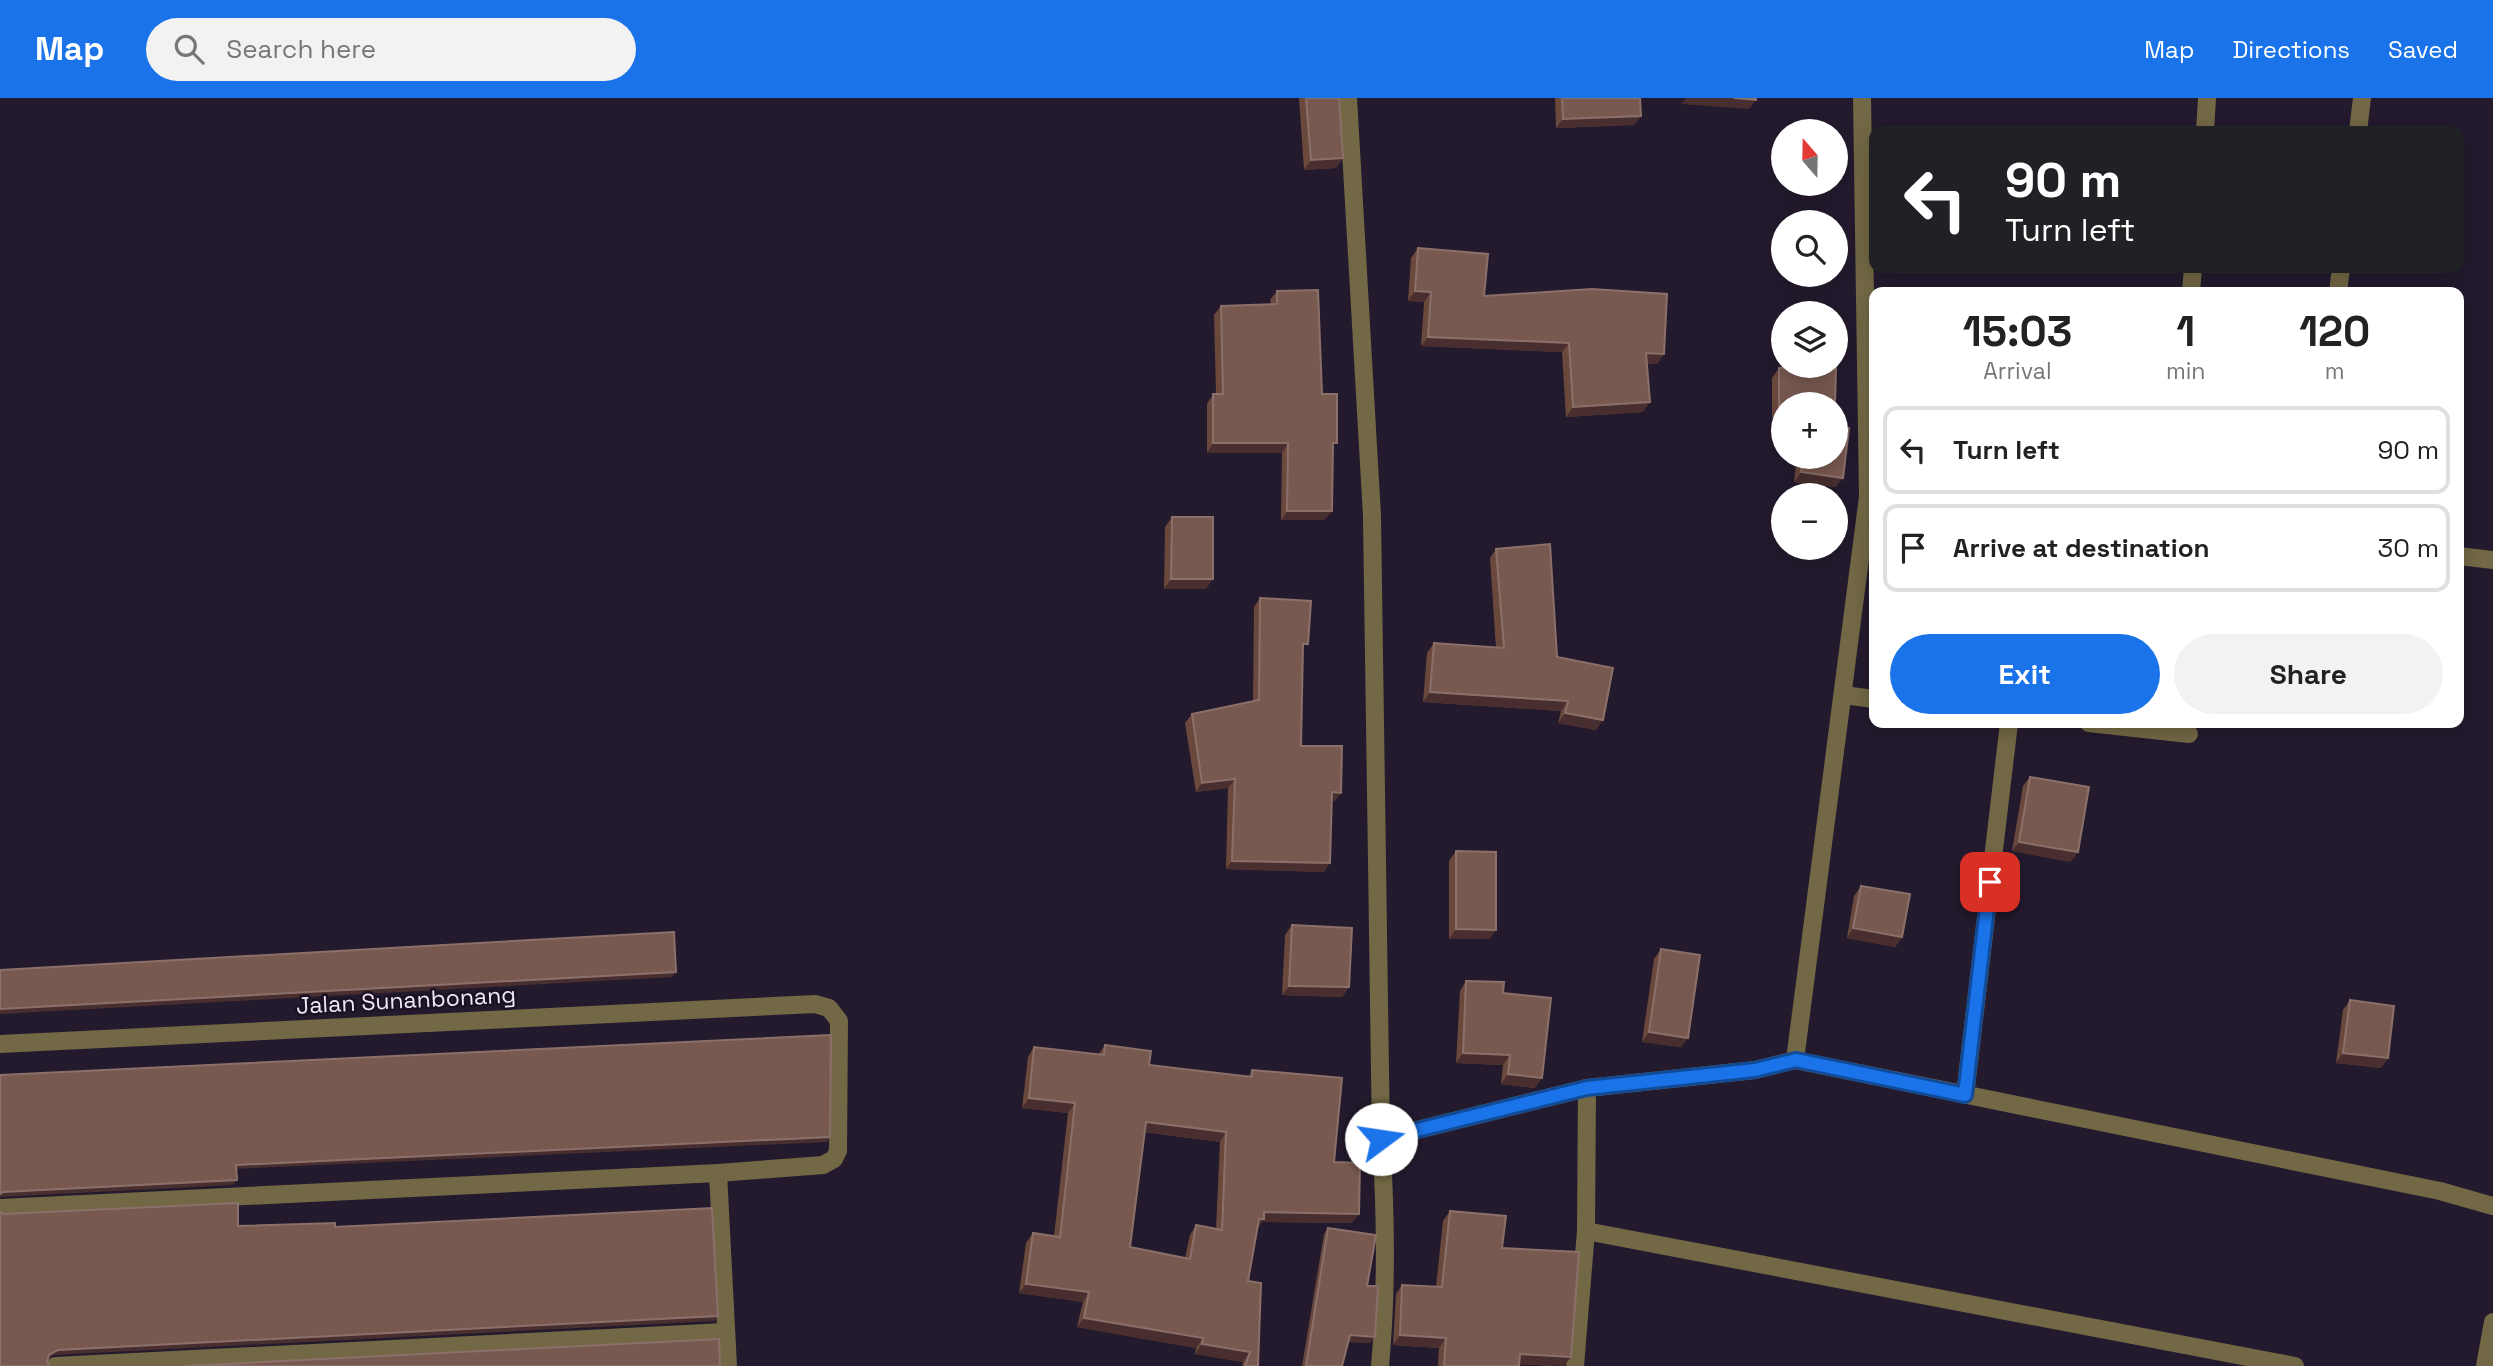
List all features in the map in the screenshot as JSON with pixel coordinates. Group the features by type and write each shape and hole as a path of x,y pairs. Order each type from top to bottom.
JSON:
{"street":[{"path":"1348,98 1372,516 1381,1139 1386,1296 1380,1366"},
{"path":"1862,98 1869,408"},
{"path":"2204,126 2207,98"},
{"path":"2359,126 2362,98"},
{"path":"1796,1060 1869,511"},
{"path":"2464,557 2493,560"},
{"path":"1843,695 1869,698"},
{"path":"1965,1095 2008,728"},
{"path":"2134,728 2189,734"},
{"name":"Jalan Sunanbonang","path":"0,1044 815,1004 829,1008 839,1021 837,1155 823,1165 718,1173"},
{"path":"1381,1139 1587,1088 1755,1070 1796,1060 2440,1191 2493,1206"},
{"path":"1575,1366 1586,1231 1587,1088"},
{"path":"0,1208 718,1173 728,1366"},
{"path":"1586,1231 2295,1366"},
{"path":"2485,1366 2493,1322"},
{"path":"55,1366 725,1332"}],"building":[{"path":"1306,98 1339,98 1343,158 1311,160"},
{"path":"1562,98 1640,98 1641,116 1563,119"},
{"path":"1418,248 1488,254 1484,296 1592,289 1667,294 1664,354 1646,353 1650,402 1573,407 1569,343 1428,337 1431,292 1415,291"},
{"path":"1318,290 1322,394 1337,394 1332,511 1287,511 1288,443 1213,443 1213,394 1223,394 1221,306 1277,304 1277,291"},
{"path":"1779,378 1836,378 1835,392 1779,392"},
{"path":"1801,469 1844,469 1843,478 1801,472"},
{"path":"1172,517 1213,517 1213,579 1171,579"},
{"path":"1550,544 1557,657 1613,668 1603,720 1565,713 1568,701 1430,692 1434,643 1504,648 1496,549"},
{"path":"1260,598 1311,601 1308,644 1303,644 1301,746 1342,746 1341,793 1332,792 1330,863 1232,861 1235,779 1202,783 1192,714 1259,700"},
{"path":"2030,777 2089,787 2078,852 2019,842"},
{"path":"1456,851 1496,852 1496,930 1456,929"},
{"path":"1861,886 1910,894 1902,937 1853,928"},
{"path":"1292,925 1352,928 1349,987 1289,986"},
{"path":"674,932 676,972 0,1009 0,970"},
{"path":"1661,949 1700,955 1688,1038 1649,1032"},
{"path":"1466,981 1504,982 1503,993 1551,998 1542,1078 1508,1074 1510,1055 1463,1053"},
{"path":"2350,1000 2394,1006 2388,1058 2343,1053"},
{"path":"831,1035 830,1137 236,1165 237,1180 0,1194 0,1075"},
{"path":"1105,1045 1151,1051 1149,1065 1252,1077 1252,1070 1342,1078 1334,1162 1360,1163 1359,1214 1264,1212 1264,1219 1259,1219 1248,1281 1261,1283 1258,1366 1245,1366 1250,1352 1202,1344 1203,1338 1084,1318 1089,1292 1026,1284 1033,1233 1060,1237 1075,1103 1029,1098 1034,1047 1104,1055","holes":["1146,1122 1226,1132 1222,1230 1196,1225 1190,1259 1130,1247"]},
{"path":"238,1203 238,1226 335,1223 335,1227 712,1208 718,1316 58,1350 49,1355 47,1362 50,1366 0,1366 0,1212 4,1214"},
{"path":"1450,1211 1506,1216 1502,1248 1579,1252 1571,1357 1520,1354 1519,1366 1444,1366 1446,1338 1400,1335 1402,1285 1442,1287"},
{"path":"1328,1228 1376,1235 1367,1286 1378,1286 1375,1337 1350,1335 1342,1366 1306,1366"},
{"path":"719,1339 720,1366 185,1366"}],"route":[{"path":"1381,1139 1587,1088 1755,1070 1796,1060 1965,1095 1990,882"}]}
